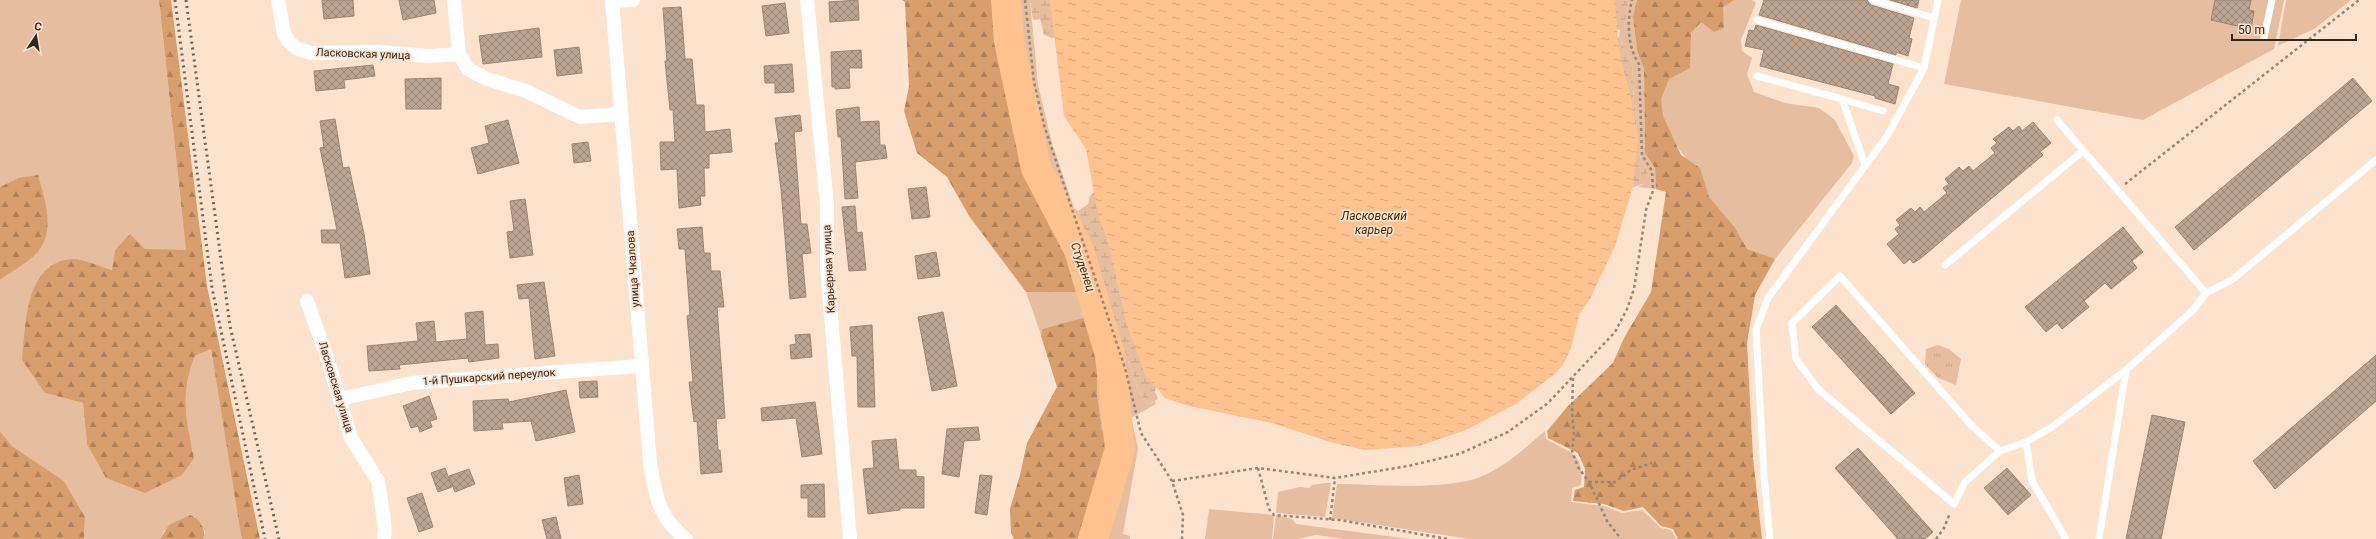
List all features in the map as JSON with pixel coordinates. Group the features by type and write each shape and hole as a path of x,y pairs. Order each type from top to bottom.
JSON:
{"street":[{"name":"Ласковская улица","path":"278,0 284,34 296,48 306,51 429,56 459,54"},
{"path":"454,0 459,54 464,64 476,74 506,86 526,91 580,117 622,114"},
{"path":"612,1 634,0"},
{"name":"Карьерная улица","path":"807,0 827,205 827,269 850,539"},
{"name":"улица Чкалова","path":"612,1 646,430 654,488 668,524 679,537"},
{"name":"Ласковская улица","path":"307,301 340,399 351,438 378,481 385,528 384,539"},
{"name":"1-й Пушкарский переулок","path":"340,399 412,383 640,366"}],"lane":[{"path":"1872,0 1934,18"},
{"path":"1770,539 1764,476 1756,330 1768,298 1887,136 1924,68 1938,0"},
{"path":"2264,37 2272,0"},
{"path":"1757,20 1924,68"},
{"path":"1757,76 1883,111"},
{"path":"1842,99 1866,165"},
{"path":"2057,120 2206,293"},
{"path":"1945,265 2083,151"},
{"path":"2000,451 1972,426 1840,276 1792,323 1796,359 1818,389 1954,504 1965,482 2000,451 2026,442 2052,427 2126,370 2192,311 2206,293 2233,279 2376,160"},
{"path":"2099,539 2126,370"},
{"path":"2026,442 2032,481 2066,539"}],"path":[{"path":"1024,0 1034,82 1044,126 1125,368 1141,433 1172,481 1183,515 1182,539"},
{"path":"1172,481 1258,468 1335,478 1408,466 1458,454 1508,432 1548,403 1573,378 1615,332 1627,309 1634,289 1646,210 1653,191 1652,170 1642,155 1639,64 1631,53 1628,15 1632,0"},
{"path":"2117,190 2358,0"},
{"path":"1573,378 1572,413 1574,434 1572,451 1578,467 1589,482 1607,520 1621,539"},
{"path":"1589,482 1615,482 1631,470 1652,463"},
{"path":"1258,468 1269,509 1274,515 1330,520 1448,539"},
{"path":"1330,520 1335,478"},
{"path":"1936,539 1944,528 1954,504"}],"green space":[{"path":"0,0 159,0 186,250 115,250 113,270 72,259 45,393 83,403 87,444 194,458 187,419 187,382 195,356 211,349 242,539 203,539 205,532 194,516 164,531 160,539 84,539 85,517 64,481 12,446 0,431 0,280 36,254 18,178 0,187"},
{"path":"159,0 171,0 207,286 260,539 242,539 211,349 195,356 187,382 187,419 194,458 182,475 145,493 106,478 87,444 83,403 45,393 22,360 30,299 36,284 44,272 56,263 75,259 112,270 115,250 130,234 145,249 186,250"},
{"path":"902,0 1018,0 1026,72 1036,124 1061,201 1104,360 1098,373 1097,393 1102,430 1112,447 1130,449 1107,539 1014,539 1011,533 1010,509 1020,475 1027,443 1057,387 1041,336 1042,329 1087,317 1078,292 1026,292 969,216 947,177 917,153 904,111 909,86 905,2"},
{"path":"1018,0 1030,0 1038,85 1052,143 1074,208 1078,211 1098,275 1139,392 1148,404 1155,401 1156,404 1131,418 1138,448 1123,534 1130,536 1130,539 1107,539 1126,471 1130,449 1112,447 1102,430 1097,393 1098,373 1104,360 1061,201 1036,124 1026,72"},
{"path":"1030,0 1061,0 1066,36 1052,38 1044,35 1040,19 1033,20"},
{"path":"1601,0 1629,0 1624,28 1620,30 1609,29"},
{"path":"1629,0 1637,0 1633,16 1637,51 1644,69 1645,153 1655,168 1656,189 1638,187 1646,183 1646,168 1635,146 1637,120 1634,104 1632,63 1619,37 1620,30 1624,28"},
{"path":"1637,0 1734,0 1723,7 1724,28 1714,32 1701,22 1691,33 1690,68 1669,79 1661,99 1663,116 1681,155 1700,168 1709,197 1735,228 1747,249 1775,259 1755,295 1747,343 1753,458 1762,539 1678,539 1673,529 1661,526 1643,507 1624,511 1604,504 1573,501 1575,490 1584,487 1585,469 1578,453 1548,438 1547,431 1567,407 1613,363 1624,338 1651,292 1666,192 1656,189 1655,168 1645,153 1644,69 1637,51 1633,16"},
{"path":"1729,0 1752,0 1756,3 1741,40 1742,51 1752,58 1747,74 1754,92 1785,103 1819,108 1835,120 1854,156 1852,163 1775,259 1754,257 1719,223 1696,173 1663,126 1657,90 1699,13"},
{"path":"1961,0 2284,0 2274,49 2143,120 1944,84"},
{"path":"2286,0 2350,1 2314,29 2278,46"},
{"path":"1606,37 1619,37 1632,63 1634,104 1637,120 1635,146 1646,168 1648,176 1646,183 1628,189"},
{"path":"38,175 46,205 46,237 42,246 35,255 0,280 0,187 18,178"},
{"path":"1101,185 1157,380 1155,392 1158,399 1148,404 1139,392 1098,275 1078,211 1088,204 1090,196"},
{"path":"1026,292 1078,292 1087,318 1042,329 1041,335"},
{"path":"1938,345 1949,349 1961,359 1956,385 1938,378 1925,364 1926,349"},
{"path":"0,431 12,446 64,481 85,517 84,539 0,539"},
{"path":"1545,431 1546,439 1569,451 1578,460 1581,474 1581,485 1572,488 1571,502 1604,506 1622,513 1642,510 1661,528 1671,530 1676,539 1469,539 1332,518 1337,484 1410,486 1448,484 1465,481 1480,477 1498,468 1514,457"},
{"path":"1331,483 1325,517 1276,513 1278,492 1300,487 1309,488 1312,485"},
{"path":"1209,509 1274,515 1272,539 1205,539"},
{"path":"190,515 199,522 203,528 203,539 160,539 169,525"},
{"path":"1276,515 1292,519 1296,524 1410,539 1344,539 1316,535 1297,539 1273,539"}],"water":[{"name":"Ласковский карьер","path":"1050,0 1615,0 1619,52 1630,94 1638,139 1633,186 1615,246 1590,299 1579,315 1571,348 1563,365 1556,373 1516,404 1466,430 1419,446 1365,450 1330,442 1272,423 1189,406 1165,398 1145,374 1127,325 1108,242 1098,215 1086,149 1064,116"}],"building":[{"path":"322,0 353,0 354,16 324,19"},
{"path":"399,0 434,0 436,13 403,20"},
{"path":"858,0 859,20 830,22 829,2"},
{"path":"1764,0 1867,0 1871,5 1914,18 1909,38 1912,39 1908,56 1896,52 1896,55 1759,15"},
{"path":"1890,0 1919,0 1917,8"},
{"path":"2215,0 2251,0 2249,10 2254,11 2251,29 2211,20"},
{"path":"785,3 789,33 766,36 762,6"},
{"path":"681,7 685,59 692,59 696,105 704,105 705,132 730,129 732,152 709,154 709,168 704,168 705,196 700,196 701,205 679,208 677,169 661,170 660,142 675,142 673,110 670,110 665,61 667,61 663,8"},
{"path":"1756,25 1893,64 1888,84 1899,87 1895,104 1875,98 1875,96 1760,66 1764,50 1745,46 1749,30 1754,31"},
{"path":"539,28 542,57 483,64 479,36"},
{"path":"579,47 582,73 557,76 554,50"},
{"path":"861,50 862,68 849,68 850,88 835,89 835,87 832,87 831,52"},
{"path":"792,64 794,92 775,93 775,83 765,83 764,66"},
{"path":"373,65 375,76 344,80 345,88 316,91 314,71"},
{"path":"441,78 441,109 406,109 405,79"},
{"path":"2353,78 2372,101 2194,250 2175,227"},
{"path":"859,107 860,122 879,121 880,145 885,145 887,158 855,162 858,198 845,199 841,137 838,137 836,110"},
{"path":"800,115 802,131 794,132 801,224 807,224 811,253 802,254 806,297 790,299 781,189 775,143 779,143 775,118"},
{"path":"335,119 343,168 349,167 364,234 370,274 345,278 340,243 322,243 321,230 337,230 320,148 324,147 320,121"},
{"path":"508,120 519,163 478,174 471,148 489,143 485,126"},
{"path":"2033,122 2051,143 2040,152 2043,155 1920,259 1913,263 1910,259 1904,264 1887,244 1899,234 1895,229 1900,225 1896,220 1911,208 1915,212 1920,207 1924,212 1947,193 1943,188 1949,184 1945,179 1959,167 1963,171 1969,166 1973,171 1995,153 1991,148 1997,143 1993,139 2009,127 2013,131 2019,126 2022,131"},
{"path":"588,142 591,161 574,163 572,144"},
{"path":"926,187 930,217 912,219 908,189"},
{"path":"525,199 533,255 510,258 507,232 514,231 510,201"},
{"path":"855,206 857,233 862,232 866,270 849,271 842,207"},
{"path":"702,227 704,253 710,253 711,271 720,271 724,307 717,307 725,418 716,419 718,450 720,450 722,472 701,474 697,421 694,422 689,382 693,382 687,316 690,315 685,249 679,249 677,229"},
{"path":"2123,227 2143,252 2132,261 2137,268 2111,289 2105,283 2084,301 2089,307 2062,329 2057,323 2046,332 2025,307"},
{"path":"936,252 940,276 918,279 915,256"},
{"path":"544,282 555,356 535,359 529,298 519,299 517,285"},
{"path":"1836,305 1915,393 1891,414 1812,327"},
{"path":"483,311 485,345 498,344 499,358 469,362 468,358 399,365 400,369 369,371 367,346 418,341 416,323 434,321 436,342 467,339 465,313"},
{"path":"943,312 957,386 932,391 918,317"},
{"path":"872,325 875,407 858,407 857,356 852,356 850,327"},
{"path":"810,334 812,357 791,359 790,345 796,344 795,335"},
{"path":"2376,355 2376,401 2275,489 2253,461"},
{"path":"597,381 598,397 580,398 579,382"},
{"path":"566,390 575,432 536,441 531,421 502,423 503,429 474,431 473,401 508,399 509,402"},
{"path":"429,396 437,419 430,421 432,427 420,432 418,426 411,428 403,406"},
{"path":"815,402 822,454 802,457 796,418 762,421 761,408"},
{"path":"2152,415 2185,422 2161,539 2126,539"},
{"path":"978,427 980,440 964,441 959,477 942,474 947,429"},
{"path":"896,439 899,470 916,470 916,476 924,477 924,508 900,508 900,510 868,514 863,469 874,468 872,441"},
{"path":"1858,448 1933,532 1925,539 1898,539 1835,468"},
{"path":"445,468 452,487 438,492 431,473"},
{"path":"2007,468 2031,495 2008,515 1984,488"},
{"path":"469,469 475,484 455,492 449,476"},
{"path":"579,475 583,504 568,506 564,478"},
{"path":"980,475 992,476 987,515 975,513"},
{"path":"824,484 825,517 808,517 808,498 801,498 801,485"},
{"path":"422,493 433,527 419,532 407,498"},
{"path":"556,517 561,539 547,539 542,520"}],"waterway":[{"name":"Студенец","path":"1006,0 1009,41 1036,168 1079,250 1110,355 1120,449 1093,539"}],"railway":[{"path":"175,0 212,288 265,539"},
{"path":"186,0 230,326 279,539"}]}
